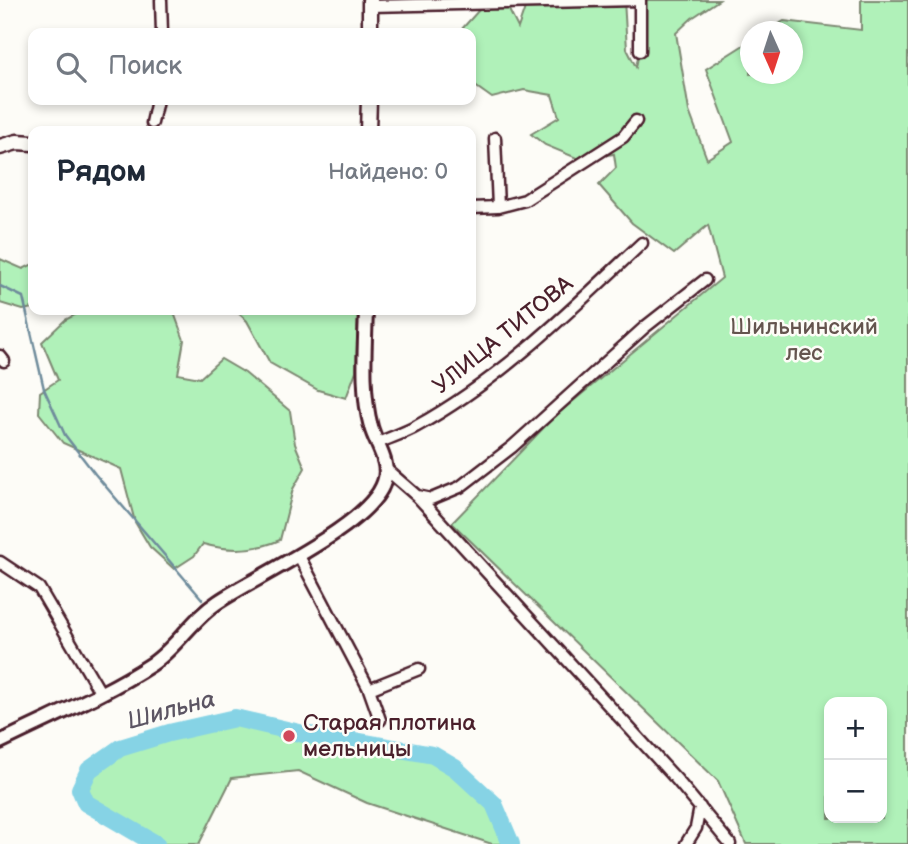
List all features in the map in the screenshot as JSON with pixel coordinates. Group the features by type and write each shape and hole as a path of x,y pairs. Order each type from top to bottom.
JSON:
{"main road":[{"path":"370,3 370,28"},
{"path":"368,126 369,105"},
{"path":"0,147 17,142 28,143"}],"street":[{"path":"161,0 162,28"},
{"path":"370,3 638,0 640,51"},
{"path":"152,123 156,105"},
{"path":"476,208 498,207 525,200 623,137 636,121"},
{"path":"495,138 498,207"},
{"name":"УЛИЦА ТИТОВА","path":"378,443 415,427 451,405 553,327 642,243"},
{"path":"417,496 432,499 460,487 512,447 645,327 705,280"},
{"path":"0,742 152,664 172,648 192,622 218,602 299,556 355,517 384,485 387,470 367,403 366,315"},
{"path":"387,470 417,496 604,698 730,844"},
{"path":"299,556 369,689 380,720"},
{"path":"0,562 39,588 100,692"},
{"path":"369,689 419,669"},
{"path":"686,844 696,828 700,807"}],"green space":[{"name":"Шильнинский лес","path":"497,0 504,0 518,28 525,8 539,0 624,0 627,49 636,67 640,48 640,0 719,0 692,18 676,33 689,111 707,159 733,142 706,69 740,47 740,84 803,84 803,23 861,30 861,0 908,0 908,844 746,844 718,781 452,523 554,417 722,278 708,225 674,254 632,223 599,185 616,168 614,154 579,159 545,145 531,134 559,117 552,95 524,90 492,98 476,87 476,28 463,28 478,11"},
{"path":"0,259 23,269 28,266 28,309 0,303"},
{"path":"74,315 175,315 184,340 178,374 200,378 221,359 245,373 290,411 295,444 305,468 293,489 280,540 242,549 203,544 194,556 174,569 150,547 135,522 121,469 63,443 39,413 40,392 58,380 42,342 65,320"},
{"path":"240,315 358,315 356,371 346,398 318,390 270,363 247,321"},
{"path":"235,718 307,735 433,755 455,768 494,804 511,844 492,844 367,803 298,771 232,778 199,844 156,844 86,803 80,789 90,770 104,758 158,735"}],"waterway":[{"path":"0,286 23,297 44,389 65,435 202,599"},
{"name":"Шильна","path":"156,844 86,803 80,789 89,770 120,748 169,733 235,718 308,735 433,755 455,768 494,804 511,844"}],"place":[{"name":"Старая плотина мельницы","path":"289,736"}]}
